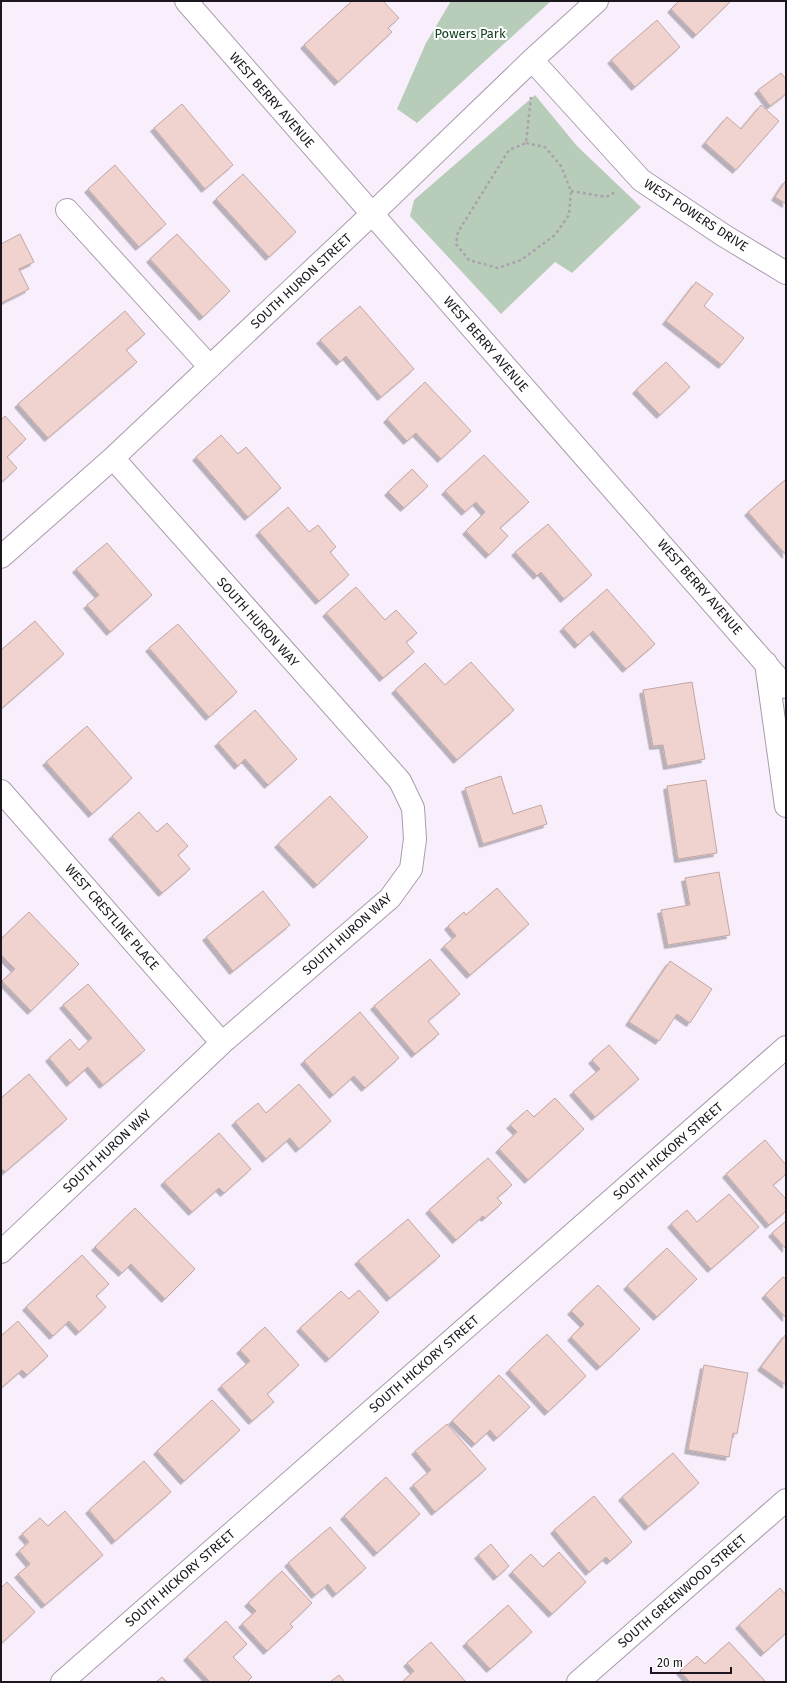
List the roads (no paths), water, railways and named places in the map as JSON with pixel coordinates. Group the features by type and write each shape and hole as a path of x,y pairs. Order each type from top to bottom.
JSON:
{"street":[{"name":"WEST BERRY AVENUE","path":"186,1 786,687"},
{"name":"SOUTH HURON STREET","path":"1,557 113,458 372,214 532,60 597,1"},
{"name":"WEST POWERS DRIVE","path":"532,60 641,180 786,273"},
{"path":"67,210 210,367"},
{"name":"SOUTH HURON WAY","path":"1,1252 222,1043 390,898 411,869 415,839 413,808 400,781 113,458"},
{"path":"766,663 779,703 786,806"},
{"name":"WEST CRESTLINE PLACE","path":"1,791 222,1043"},
{"name":"SOUTH HICKORY STREET","path":"62,1682 786,1047"},
{"name":"SOUTH GREENWOOD STREET","path":"578,1682 786,1500"}],"park label":[{"name":"Powers Park","path":"470,33"}]}
